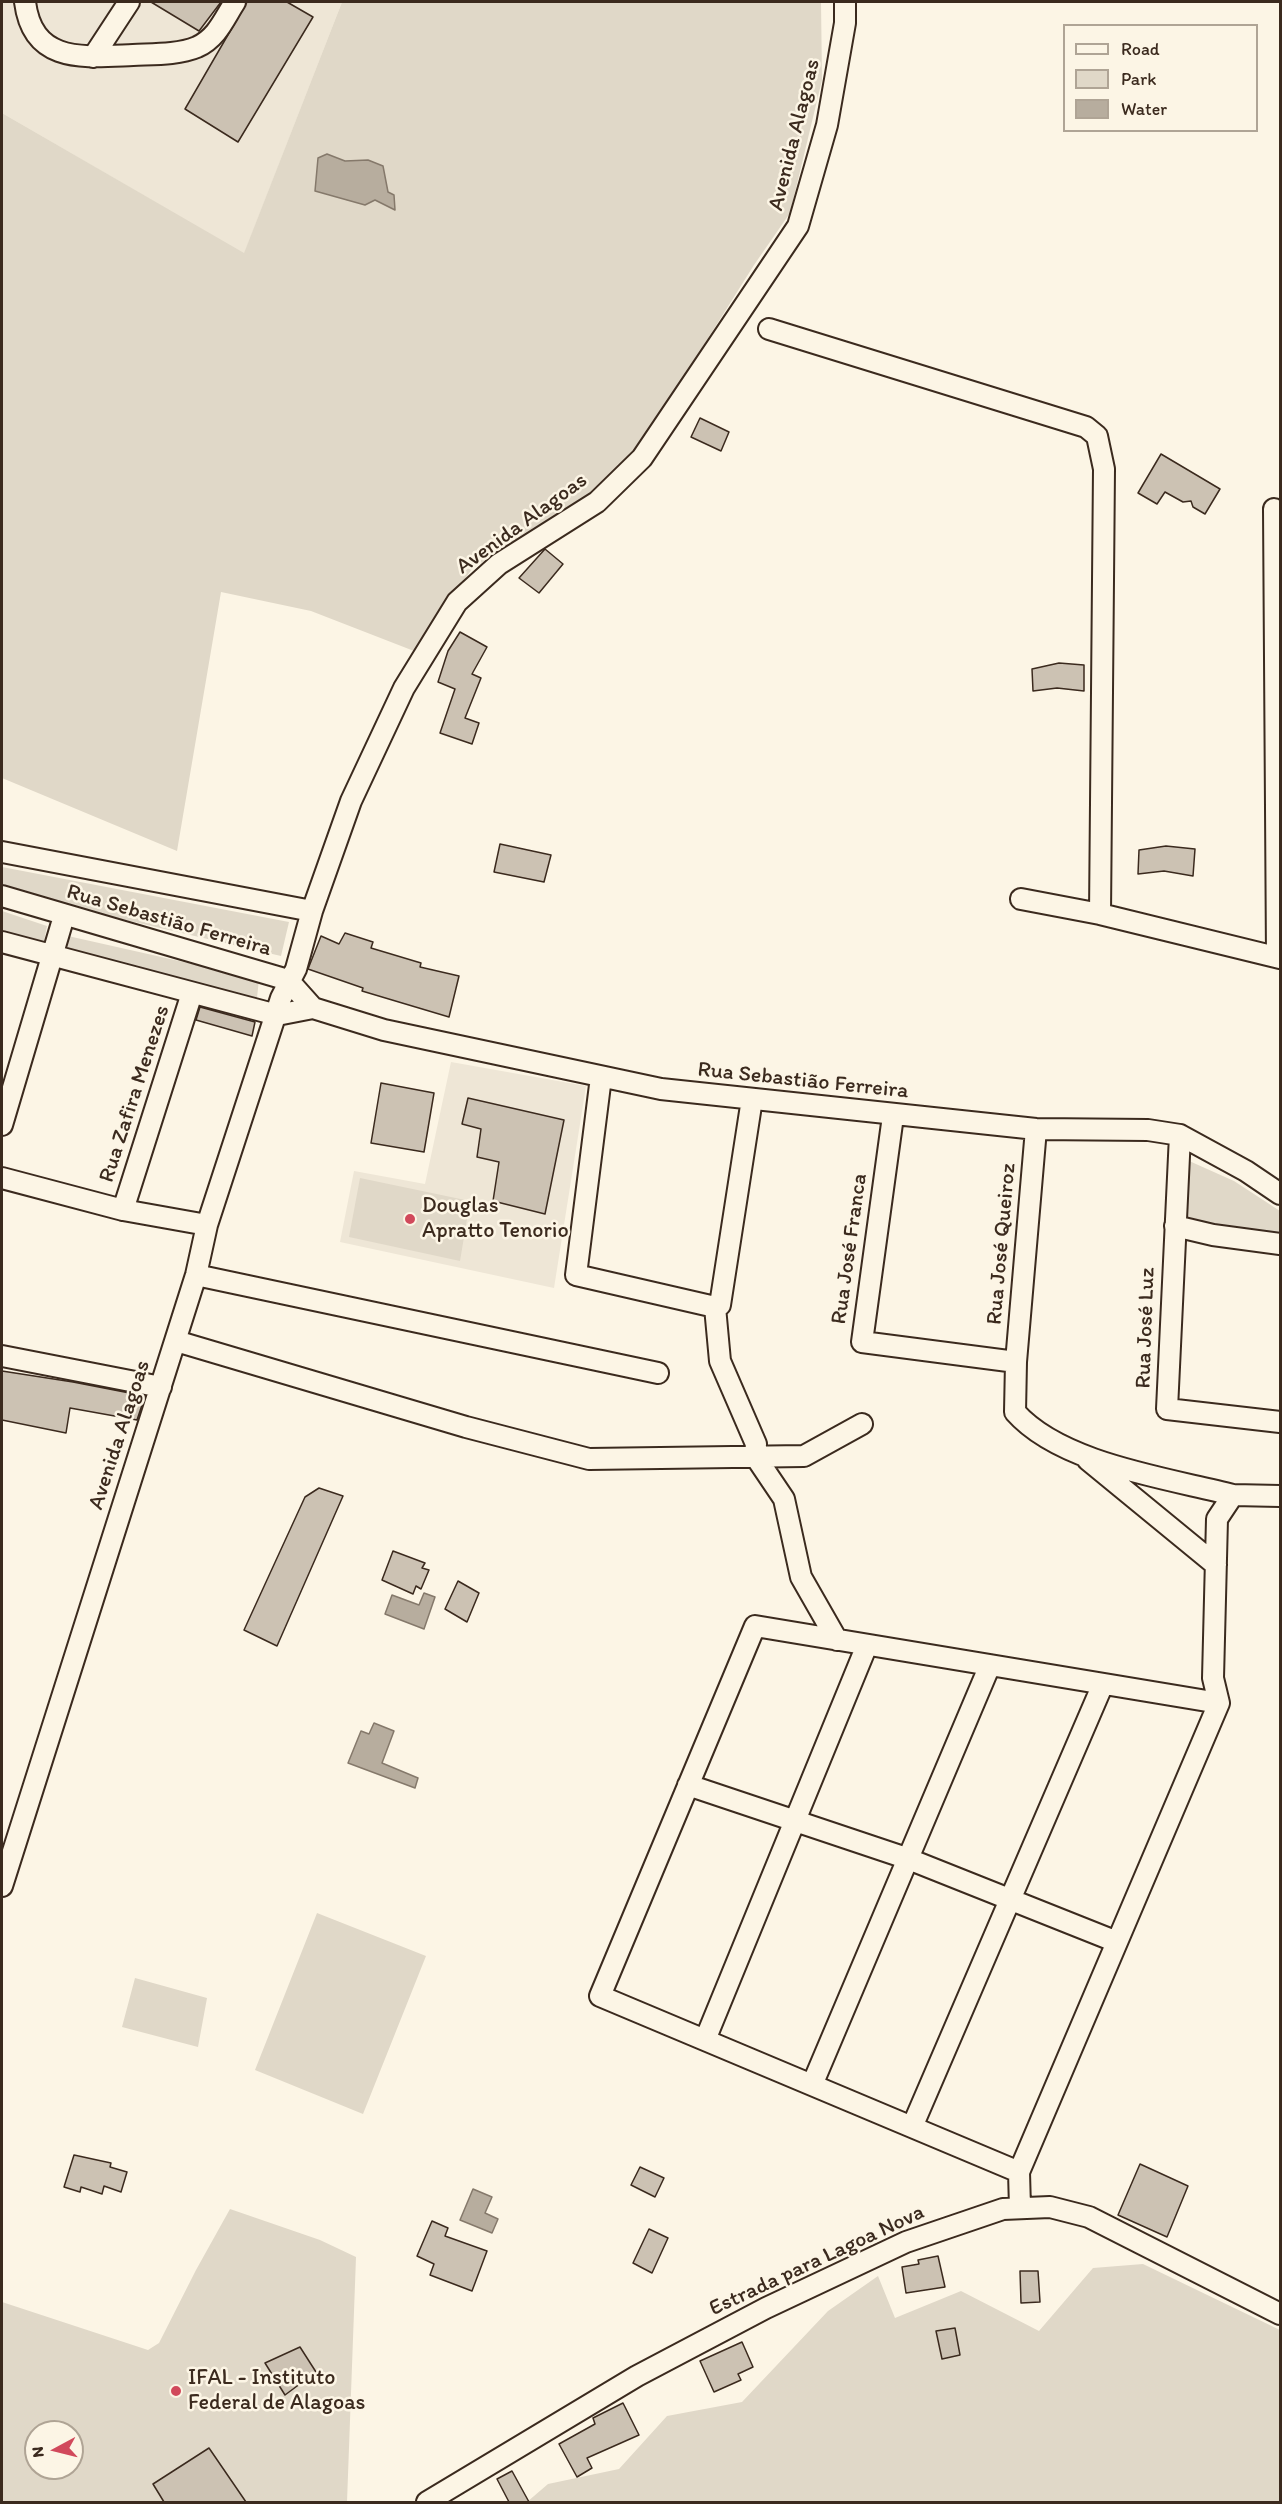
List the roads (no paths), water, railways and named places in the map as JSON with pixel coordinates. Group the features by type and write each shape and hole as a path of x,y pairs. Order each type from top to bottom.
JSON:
{"street":[{"path":"25,2 29,22 38,39 57,51 77,57 159,54 196,47 216,34 235,2"},
{"path":"93,57 129,2"},
{"name":"Avenida Alagoas","path":"2,1886 176,1341 196,1275 207,1226 351,801 404,688 457,602 499,564 597,502 642,458 798,226 827,125 845,23 844,2"},
{"path":"769,328 1086,427 1097,436 1104,469 1100,914"},
{"path":"1021,899 1100,914 1279,957 1274,509"},
{"name":"Rua Sebastião Ferreira","path":"2,852 312,911"},
{"name":"Rua Sebastião Ferreira","path":"2,896 285,991 313,1008 384,1030 661,1089 893,1116 1036,1129 1148,1130 1180,1135 1246,1171 1281,1194"},
{"path":"2,1125 64,916"},
{"name":"Rua Sebastião Ferreira","path":"2,942 192,993 285,991 313,1008"},
{"name":"Rua Zafira Menezes","path":"123,1210 192,993"},
{"path":"601,1077 576,1275 717,1307"},
{"path":"752,1100 717,1307 720,1361 756,1444 755,1456 784,1499 801,1577 837,1640"},
{"name":"Rua José Franca","path":"893,1116 862,1342 1016,1362"},
{"name":"Rua José Queiroz","path":"1036,1129 1016,1362 1015,1412 1029,1428 1084,1457"},
{"name":"Rua José Luz","path":"1180,1135 1167,1409 1281,1422"},
{"path":"2,1178 123,1210 207,1226"},
{"path":"1175,1226 1214,1235 1281,1244"},
{"path":"196,1275 658,1373"},
{"path":"176,1341 466,1426 589,1459 804,1456 862,1424"},
{"path":"2,1356 161,1387"},
{"path":"1084,1457 1233,1495 1281,1497"},
{"path":"1084,1457 1216,1565"},
{"path":"1020,2208 1019,2172 1219,1703 1213,1678 1217,1519 1233,1495"},
{"path":"1019,2172 600,1996 755,1626 1219,1703"},
{"path":"705,2040 794,1818 867,1645"},
{"path":"812,2085 906,1858 990,1665"},
{"path":"912,2127 1103,1684"},
{"path":"688,1785 794,1818 906,1858 1117,1942"},
{"name":"Estrada para Lagoa Nova","path":"427,2502 638,2376 766,2308 906,2242 1003,2209 1050,2207 1089,2217 1281,2314"}],"water":[{"path":"327,154 345,161 368,160 383,166 388,192 394,195 395,210 375,200 365,205 315,191 318,158"},
{"path":"424,1593 435,1597 424,1629 385,1614 392,1595 419,1605"},
{"path":"374,1723 394,1731 382,1763 418,1778 415,1788 348,1763 361,1731 369,1734"},
{"path":"473,2189 492,2197 485,2213 498,2219 492,2233 460,2220"}],"place":[{"name":"Douglas Apratto Tenorio","path":"410,1219"},
{"name":"IFAL - Instituto Federal de Alagoas","path":"176,2391"}]}
